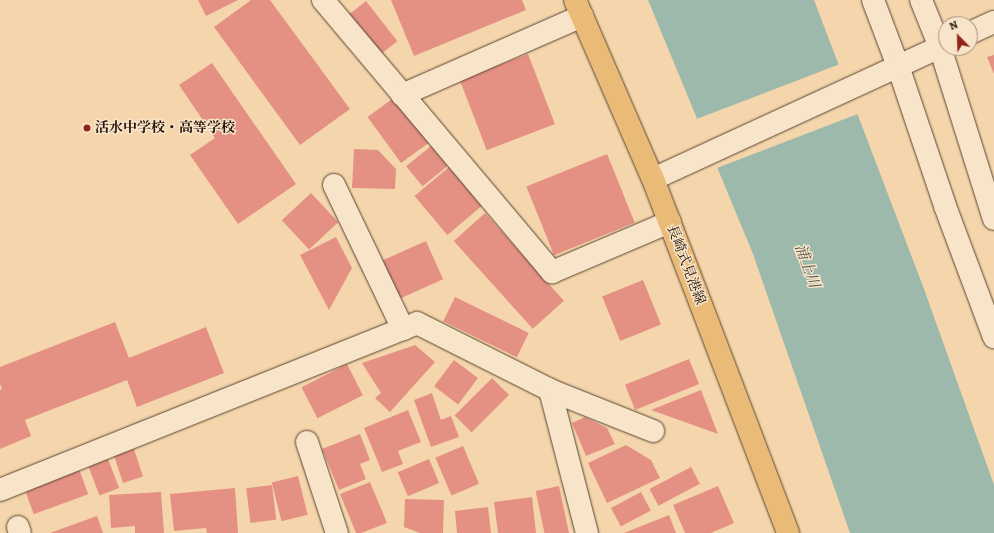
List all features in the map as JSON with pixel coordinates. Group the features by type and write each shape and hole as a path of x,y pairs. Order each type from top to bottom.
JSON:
{"main road":[{"name":"長崎式見港線","path":"579,8 653,179 788,533"}],"street":[{"path":"323,0 552,272 670,222"},
{"path":"873,0 898,66 945,206 994,337"},
{"path":"921,0 938,35"},
{"path":"402,94 579,8"},
{"path":"978,29 994,22"},
{"path":"653,179 938,47"},
{"path":"946,56 994,219"},
{"path":"334,185 402,329"},
{"path":"0,490 417,323 550,390 653,431"},
{"path":"550,390 587,533"},
{"path":"307,442 337,533"}],"water":[{"name":"浦上川","path":"648,0 814,0 924,289 994,485 994,533 850,533 753,254"}],"pier":[{"path":"840,64 859,113 714,169 695,120"}],"building":[{"path":"198,0 238,0 206,16"},
{"path":"251,0 270,0 350,109 300,145 214,27"},
{"path":"391,0 522,0 526,10 414,56"},
{"path":"366,1 397,41 381,54 349,14"},
{"path":"528,54 555,124 487,150 460,80"},
{"path":"994,55 994,74 987,57"},
{"path":"212,63 296,184 238,224 190,155 215,138 179,85"},
{"path":"395,97 429,143 401,163 367,117"},
{"path":"431,146 447,166 422,186 406,166"},
{"path":"354,149 378,150 396,169 395,189 352,188"},
{"path":"607,154 635,223 554,255 526,187"},
{"path":"449,167 482,206 447,235 415,196"},
{"path":"311,193 338,222 309,250 282,220"},
{"path":"485,213 564,301 533,329 454,241"},
{"path":"336,237 352,268 329,310 300,255"},
{"path":"426,241 443,279 395,301 378,263"},
{"path":"643,280 661,325 620,341 602,296"},
{"path":"455,297 529,333 517,357 443,321"},
{"path":"115,322 129,358 206,327 224,373 137,407 127,380 25,420 31,436 0,449 0,390 2,389 0,384 0,367"},
{"path":"415,345 435,362 390,412 375,398 381,393 362,363"},
{"path":"689,359 699,384 635,410 625,385"},
{"path":"454,360 478,378 458,404 434,386"},
{"path":"347,364 363,395 317,418 302,387"},
{"path":"492,378 509,395 471,432 455,415"},
{"path":"701,390 718,434 651,410"},
{"path":"432,393 441,420 451,416 459,437 431,447 414,400"},
{"path":"408,410 421,442 398,451 403,464 382,472 364,428"},
{"path":"585,417 607,428 615,444 586,456 572,423"},
{"path":"360,434 370,460 360,464 366,479 339,490 322,449"},
{"path":"626,445 651,460 660,478 607,503 588,463"},
{"path":"463,446 479,484 451,495 435,458"},
{"path":"134,449 143,477 123,483 114,455"},
{"path":"108,459 119,488 100,495 88,467"},
{"path":"429,459 439,483 408,496 398,472"},
{"path":"691,467 700,484 658,506 650,489"},
{"path":"79,469 88,494 34,514 24,489"},
{"path":"298,476 308,515 281,521 272,483"},
{"path":"370,482 387,523 361,533 356,533 340,494"},
{"path":"272,485 276,520 250,523 246,488"},
{"path":"559,486 569,533 544,533 536,491"},
{"path":"718,486 734,523 711,533 685,533 673,505"},
{"path":"235,488 238,533 207,533 206,528 174,531 170,494"},
{"path":"161,492 164,533 135,533 135,526 111,528 109,495"},
{"path":"641,492 651,511 621,527 611,508"},
{"path":"532,497 536,533 498,533 494,502"},
{"path":"405,499 444,500 443,533 420,533 404,527"},
{"path":"488,507 491,533 457,533 455,511"},
{"path":"669,515 676,533 624,533"},
{"path":"97,516 103,533 50,533"}],"place":[{"name":"活水中学校・高等学校","path":"87,128"}]}
